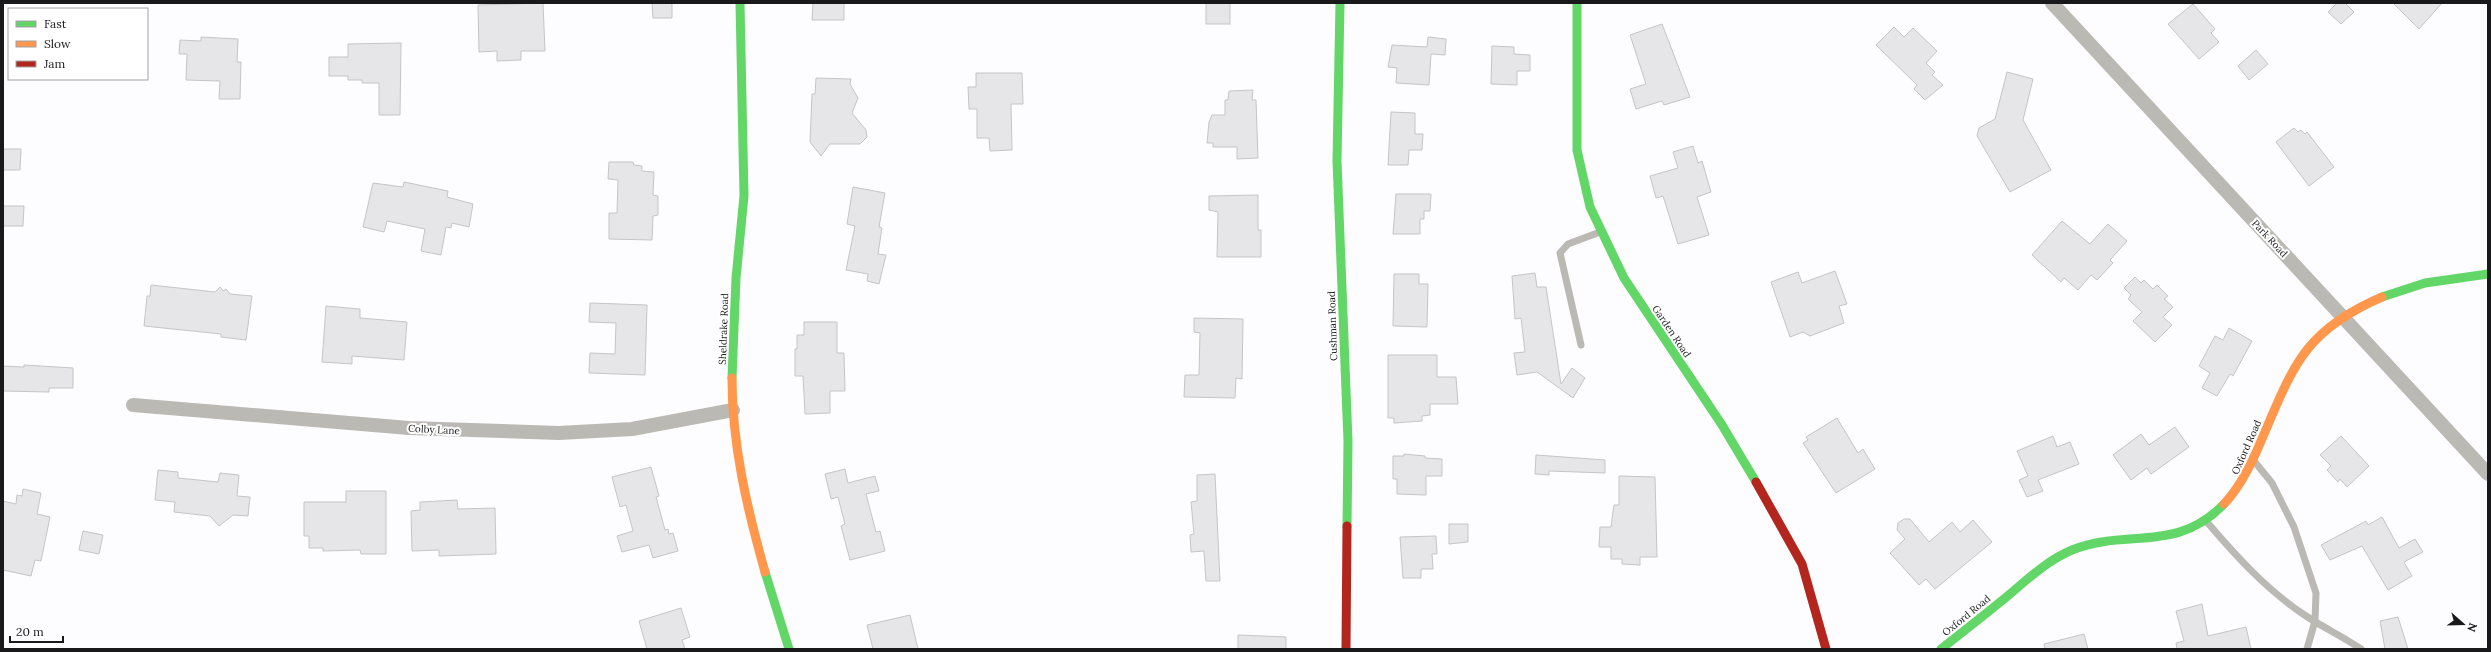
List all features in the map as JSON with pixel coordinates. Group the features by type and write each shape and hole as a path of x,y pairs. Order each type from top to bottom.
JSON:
{"street":[{"name":"Sheldrake Road","path":"740,3 744,156 743,223 736,277 732,344 733,410 736,447 744,488 789,649"},
{"name":"Cushman Road","path":"1340,3 1338,161 1348,441 1346,649"},
{"name":"Garden Road","path":"1577,3 1577,150 1586,194 1601,232 1624,278 1722,426 1784,529 1802,564 1817,611 1826,649"},
{"name":"Park Road","path":"2052,3 2488,474"},
{"name":"Oxford Road","path":"1941,649 2041,569 2062,555 2094,545 2164,536 2200,524 2206,520 2230,499 2254,460 2284,386 2293,370 2323,331 2342,315 2423,283 2488,274"},
{"name":"Colby Lane","path":"133,405 409,428 559,433 632,429 733,410"}],"lane":[{"path":"1581,345 1560,253 1568,244 1601,232"},
{"path":"2254,460 2272,483 2294,527 2316,593 2314,621 2307,649"},
{"path":"2206,520 2236,556 2265,585 2314,621 2361,649"}],"building":[{"path":"543,3 545,51 521,51 521,60 497,61 497,51 479,52 478,5"},
{"path":"652,3 672,3 672,18 653,18"},
{"path":"813,3 844,3 844,20 812,20"},
{"path":"1206,3 1230,3 1230,24 1206,24"},
{"path":"2337,3 2345,3 2354,12 2341,24 2328,12"},
{"path":"2393,3 2442,3 2419,29"},
{"path":"2193,4 2215,29 2211,33 2219,42 2199,59 2168,24"},
{"path":"1662,24 1690,97 1664,105 1662,101 1636,109 1630,89 1646,84 1630,35"},
{"path":"1894,27 1904,37 1913,28 1937,51 1926,63 1935,72 1932,75 1943,85 1925,100 1914,89 1917,85 1876,45"},
{"path":"201,37 238,39 237,62 241,62 240,99 219,99 220,81 186,80 187,54 179,54 180,40 201,41"},
{"path":"1428,37 1446,39 1445,55 1431,54 1429,85 1396,83 1397,68 1388,67 1392,45 1427,47"},
{"path":"401,43 400,115 379,115 379,83 362,83 362,80 348,80 348,76 329,76 329,57 348,57 348,44"},
{"path":"1492,46 1514,47 1514,54 1530,55 1530,71 1517,71 1517,85 1491,84"},
{"path":"2256,50 2268,64 2249,80 2238,66"},
{"path":"2007,72 2033,79 2023,120 2051,170 2010,192 1977,136 1979,128 1995,119"},
{"path":"976,73 1022,73 1023,104 1011,104 1012,150 990,151 989,138 977,138 977,109 969,109 968,87 976,87"},
{"path":"816,78 851,79 850,84 858,98 852,113 866,130 867,137 860,144 830,144 821,156 810,142 812,94 815,94"},
{"path":"1253,90 1252,100 1256,100 1258,158 1237,159 1237,147 1213,147 1213,143 1207,143 1209,122 1212,115 1225,115 1225,100 1228,100 1229,91"},
{"path":"1391,112 1415,113 1415,134 1423,134 1422,150 1409,150 1408,165 1388,165"},
{"path":"2294,128 2298,132 2301,130 2305,134 2307,132 2334,167 2309,186 2276,142"},
{"path":"1693,146 1698,163 1702,161 1711,192 1697,197 1709,235 1678,244 1663,196 1656,198 1650,176 1678,168 1673,152"},
{"path":"3,149 21,149 20,170 3,170"},
{"path":"609,162 633,162 634,165 642,166 642,171 654,172 653,195 658,196 658,215 653,216 652,240 609,239 609,213 617,213 618,180 608,179"},
{"path":"404,182 448,191 447,197 473,204 469,227 452,223 451,228 446,227 441,255 421,251 425,229 387,221 384,232 363,227 373,183 403,187"},
{"path":"853,187 885,193 879,227 882,228 878,254 886,255 879,284 867,281 868,274 846,270 855,226 847,224"},
{"path":"1396,194 1431,194 1430,211 1424,211 1424,219 1420,219 1420,234 1393,234"},
{"path":"1258,195 1258,230 1261,230 1261,257 1217,257 1218,212 1209,210 1209,196"},
{"path":"3,206 24,206 23,226 3,226"},
{"path":"2062,221 2090,244 2108,224 2127,241 2110,260 2113,263 2097,280 2091,275 2078,290 2064,278 2061,282 2032,255"},
{"path":"1835,271 1847,304 1839,306 1844,323 1810,336 1803,332 1790,337 1771,282 1798,272 1802,283"},
{"path":"1535,273 1537,287 1546,287 1561,384 1572,368 1585,378 1573,398 1537,372 1517,375 1514,353 1525,352 1521,318 1515,319 1512,276"},
{"path":"1394,274 1419,274 1419,284 1428,284 1427,327 1393,326"},
{"path":"2135,277 2141,283 2144,280 2153,289 2157,285 2168,296 2164,299 2173,307 2163,317 2172,325 2155,342 2133,321 2142,312 2128,299 2131,295 2124,288"},
{"path":"151,285 215,292 220,287 223,291 226,289 230,294 252,296 246,340 221,337 221,334 144,326 147,296 150,296"},
{"path":"590,303 647,305 645,375 589,373 590,353 615,354 616,323 589,322"},
{"path":"326,306 360,309 360,318 407,322 404,360 352,356 352,364 322,362"},
{"path":"1194,318 1243,319 1242,379 1236,378 1235,398 1184,397 1185,375 1199,375 1200,333 1194,332"},
{"path":"804,322 837,322 837,353 844,353 845,391 830,391 830,413 805,414 803,376 795,376 795,349 797,349 797,335 804,335"},
{"path":"2229,328 2252,341 2233,376 2230,374 2217,396 2202,388 2210,373 2199,366 2215,336 2223,340"},
{"path":"1388,355 1437,355 1437,377 1456,377 1458,404 1430,404 1430,415 1422,416 1422,421 1394,423 1394,418 1388,418"},
{"path":"24,365 73,368 73,388 49,388 49,392 3,391 3,366 24,367"},
{"path":"1837,418 1858,453 1863,449 1875,469 1836,493 1803,443 1808,440 1806,437"},
{"path":"2175,427 2189,447 2151,474 2147,468 2131,480 2113,455 2141,434 2149,445"},
{"path":"2053,436 2057,447 2070,442 2079,464 2038,480 2043,491 2027,497 2019,480 2028,476 2017,451"},
{"path":"2341,436 2369,466 2347,487 2340,479 2338,482 2327,470 2331,466 2320,455"},
{"path":"1404,454 1425,456 1425,458 1442,459 1442,476 1426,476 1426,495 1397,494 1397,479 1393,479 1393,456 1404,456"},
{"path":"1536,455 1605,460 1605,473 1549,471 1549,475 1535,474"},
{"path":"651,467 659,496 656,497 665,530 668,529 669,534 673,533 678,551 653,558 649,545 622,552 617,536 633,531 626,505 620,507 612,477"},
{"path":"845,469 848,483 875,476 879,491 866,494 876,532 880,531 885,551 850,560 841,526 845,524 838,497 831,499 825,474"},
{"path":"158,470 178,472 178,478 218,482 220,473 239,475 237,496 250,497 248,516 233,515 219,526 210,516 174,512 175,502 155,500"},
{"path":"1215,474 1220,581 1206,581 1204,551 1191,552 1190,535 1194,534 1191,502 1197,501 1197,475"},
{"path":"1619,476 1655,477 1657,557 1640,557 1640,565 1622,564 1622,559 1611,559 1611,547 1599,547 1600,527 1611,527 1614,505 1619,505"},
{"path":"23,489 41,493 37,514 50,517 41,561 35,560 31,576 3,570 3,501 16,504 17,495 22,496"},
{"path":"346,491 386,491 386,554 361,554 360,550 323,551 323,548 309,548 309,536 304,536 304,502 346,502"},
{"path":"457,500 458,509 495,508 496,554 439,556 439,550 412,551 411,511 420,510 420,502"},
{"path":"2382,517 2399,548 2415,539 2423,552 2404,562 2412,576 2388,590 2362,546 2330,560 2321,545 2366,521 2368,525"},
{"path":"1904,519 1910,519 1929,542 1952,522 1960,532 1973,520 1992,542 1935,589 1926,579 1919,585 1890,553 1905,539 1897,530 1898,523"},
{"path":"1449,524 1468,524 1468,542 1449,544"},
{"path":"83,531 103,535 99,554 79,550"},
{"path":"1436,536 1437,554 1432,554 1433,569 1421,569 1421,578 1403,578 1400,537"},
{"path":"2202,604 2208,636 2246,627 2251,649 2177,649 2176,643 2184,641 2176,611"},
{"path":"681,608 690,637 682,640 685,649 647,649 639,621"},
{"path":"910,615 918,649 873,649 867,625"},
{"path":"2398,617 2408,649 2385,649 2380,621"},
{"path":"2084,634 2088,649 2045,649 2044,644"},
{"path":"1238,635 1286,637 1286,649 1238,649"}],"traffic: fast":[{"path":"732,378 736,278 744,196 740,3"},
{"path":"1340,3 1337,161 1348,441 1347,526"},
{"path":"1577,3 1577,150 1590,207 1624,278 1722,425 1756,482"},
{"path":"2382,297 2425,283 2488,274"},
{"path":"1941,649 2039,570 2063,554 2092,544 2169,535 2188,529 2206,519 2224,504"},
{"path":"765,572 789,649"}],"traffic: slow":[{"path":"2224,504 2236,490 2246,474 2282,392 2304,354 2317,338 2334,323 2355,310 2382,297"},
{"path":"732,378 735,428 742,476 752,524 765,572"}],"traffic: jam":[{"path":"1756,482 1802,564 1826,649"},
{"path":"1346,649 1347,526"}]}
